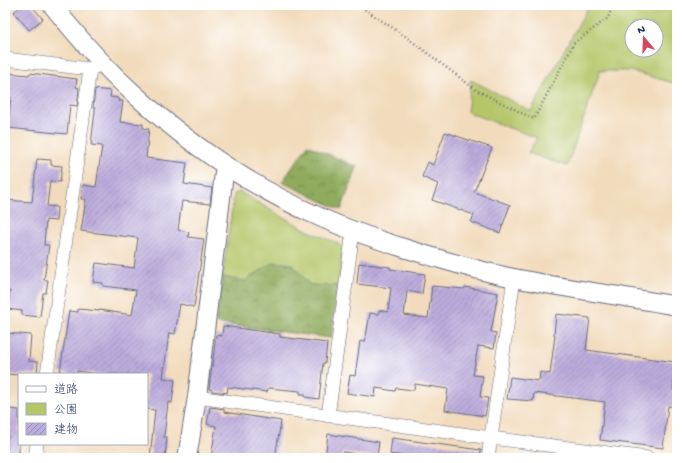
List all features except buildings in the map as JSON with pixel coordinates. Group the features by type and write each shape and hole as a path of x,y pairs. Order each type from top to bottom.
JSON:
{"street":[{"path":"52,5 96,66 131,92 192,142 225,165 268,192 313,214 353,231 450,263 514,278 677,306"},
{"path":"5,59 96,66"},
{"path":"47,373 96,66"},
{"path":"187,458 197,397 225,165"},
{"path":"328,416 353,231"},
{"path":"488,458 514,278"},
{"path":"197,397 328,416 648,458"},
{"path":"35,458 37,445"}],"path":[{"path":"358,5 405,36 476,90 534,119 574,43 608,18 613,5"}],"green space":[{"path":"589,5 677,5 677,84 631,71 600,71 567,166 528,153 537,138 467,112 471,80 531,111"},
{"path":"308,145 357,167 341,210 282,182"},
{"path":"240,192 279,215 309,231 337,243 343,248 331,338 216,323 234,194"},
{"path":"274,262 292,264 310,285 338,286 331,338 216,323 223,277 245,281"}]}
